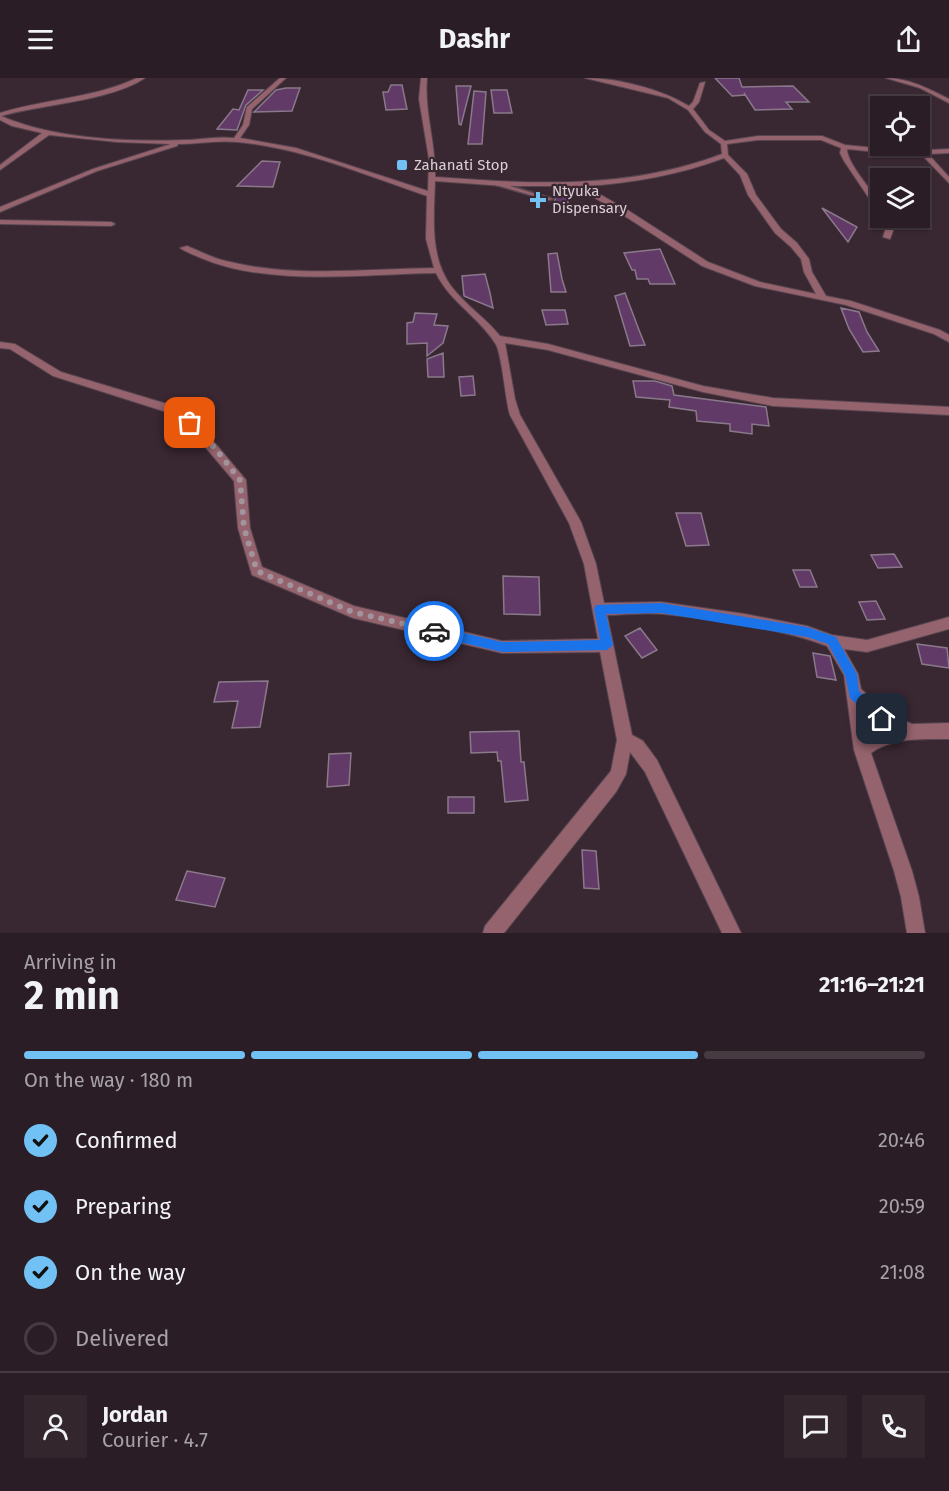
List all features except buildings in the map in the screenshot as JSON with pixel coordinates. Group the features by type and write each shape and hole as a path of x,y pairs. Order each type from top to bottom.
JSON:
{"street":[{"path":"0,106 24,106 106,91 142,78"},
{"path":"235,140 244,129 249,108 283,78"},
{"path":"424,78 422,99 431,148 430,239 439,270 447,287 499,339 504,350 508,389 515,415 580,533 590,564 625,740 618,774 610,786 492,933"},
{"path":"588,78 658,93 690,109 707,131 724,142 758,138 822,138 844,147 870,149"},
{"path":"889,78 922,87 949,101"},
{"path":"690,109 696,102 703,83"},
{"path":"0,117 24,106"},
{"path":"0,117 18,128 47,133 184,142 235,140 294,149 431,195"},
{"path":"0,168 47,133"},
{"path":"0,210 95,170 184,142"},
{"path":"724,142 725,155 743,174 752,195 778,231 805,259 808,272 822,296"},
{"path":"844,147 843,153 847,161 870,194"},
{"path":"930,152 949,151"},
{"path":"432,179 498,184 609,183 679,171 725,155"},
{"path":"926,156 949,181"},
{"path":"578,184 705,264 758,284 822,296 937,332 949,339"},
{"path":"0,222 111,224"},
{"path":"887,237 890,228"},
{"path":"184,248 225,264 263,270 317,272 439,270"},
{"path":"499,339 548,347 703,390 773,402 949,411"},
{"path":"0,345 12,346 57,374 183,413 240,480 244,528 257,571 353,612 502,647 607,645"},
{"path":"599,609 661,608 745,620 807,632 832,641 867,646 949,623"},
{"path":"832,641 851,674 854,716 862,750 910,896 915,933"},
{"path":"854,693 882,719 912,732"},
{"path":"862,750 879,738 912,732 949,731"},
{"path":"625,740 637,747 651,766 732,933"}],"lane":[{"path":"498,184 550,199"}],"way so far":[{"path":"190,423 215,448 240,480 244,528 257,571 353,612 434,631"}],"place":[{"name":"Zahanati Stop","path":"402,165"},
{"name":"Ntyuka Dispensary","path":"538,200"}],"route":[{"path":"434,631 502,647 607,645 599,609 661,608 807,632 832,641 851,674 854,693 882,719"}]}
